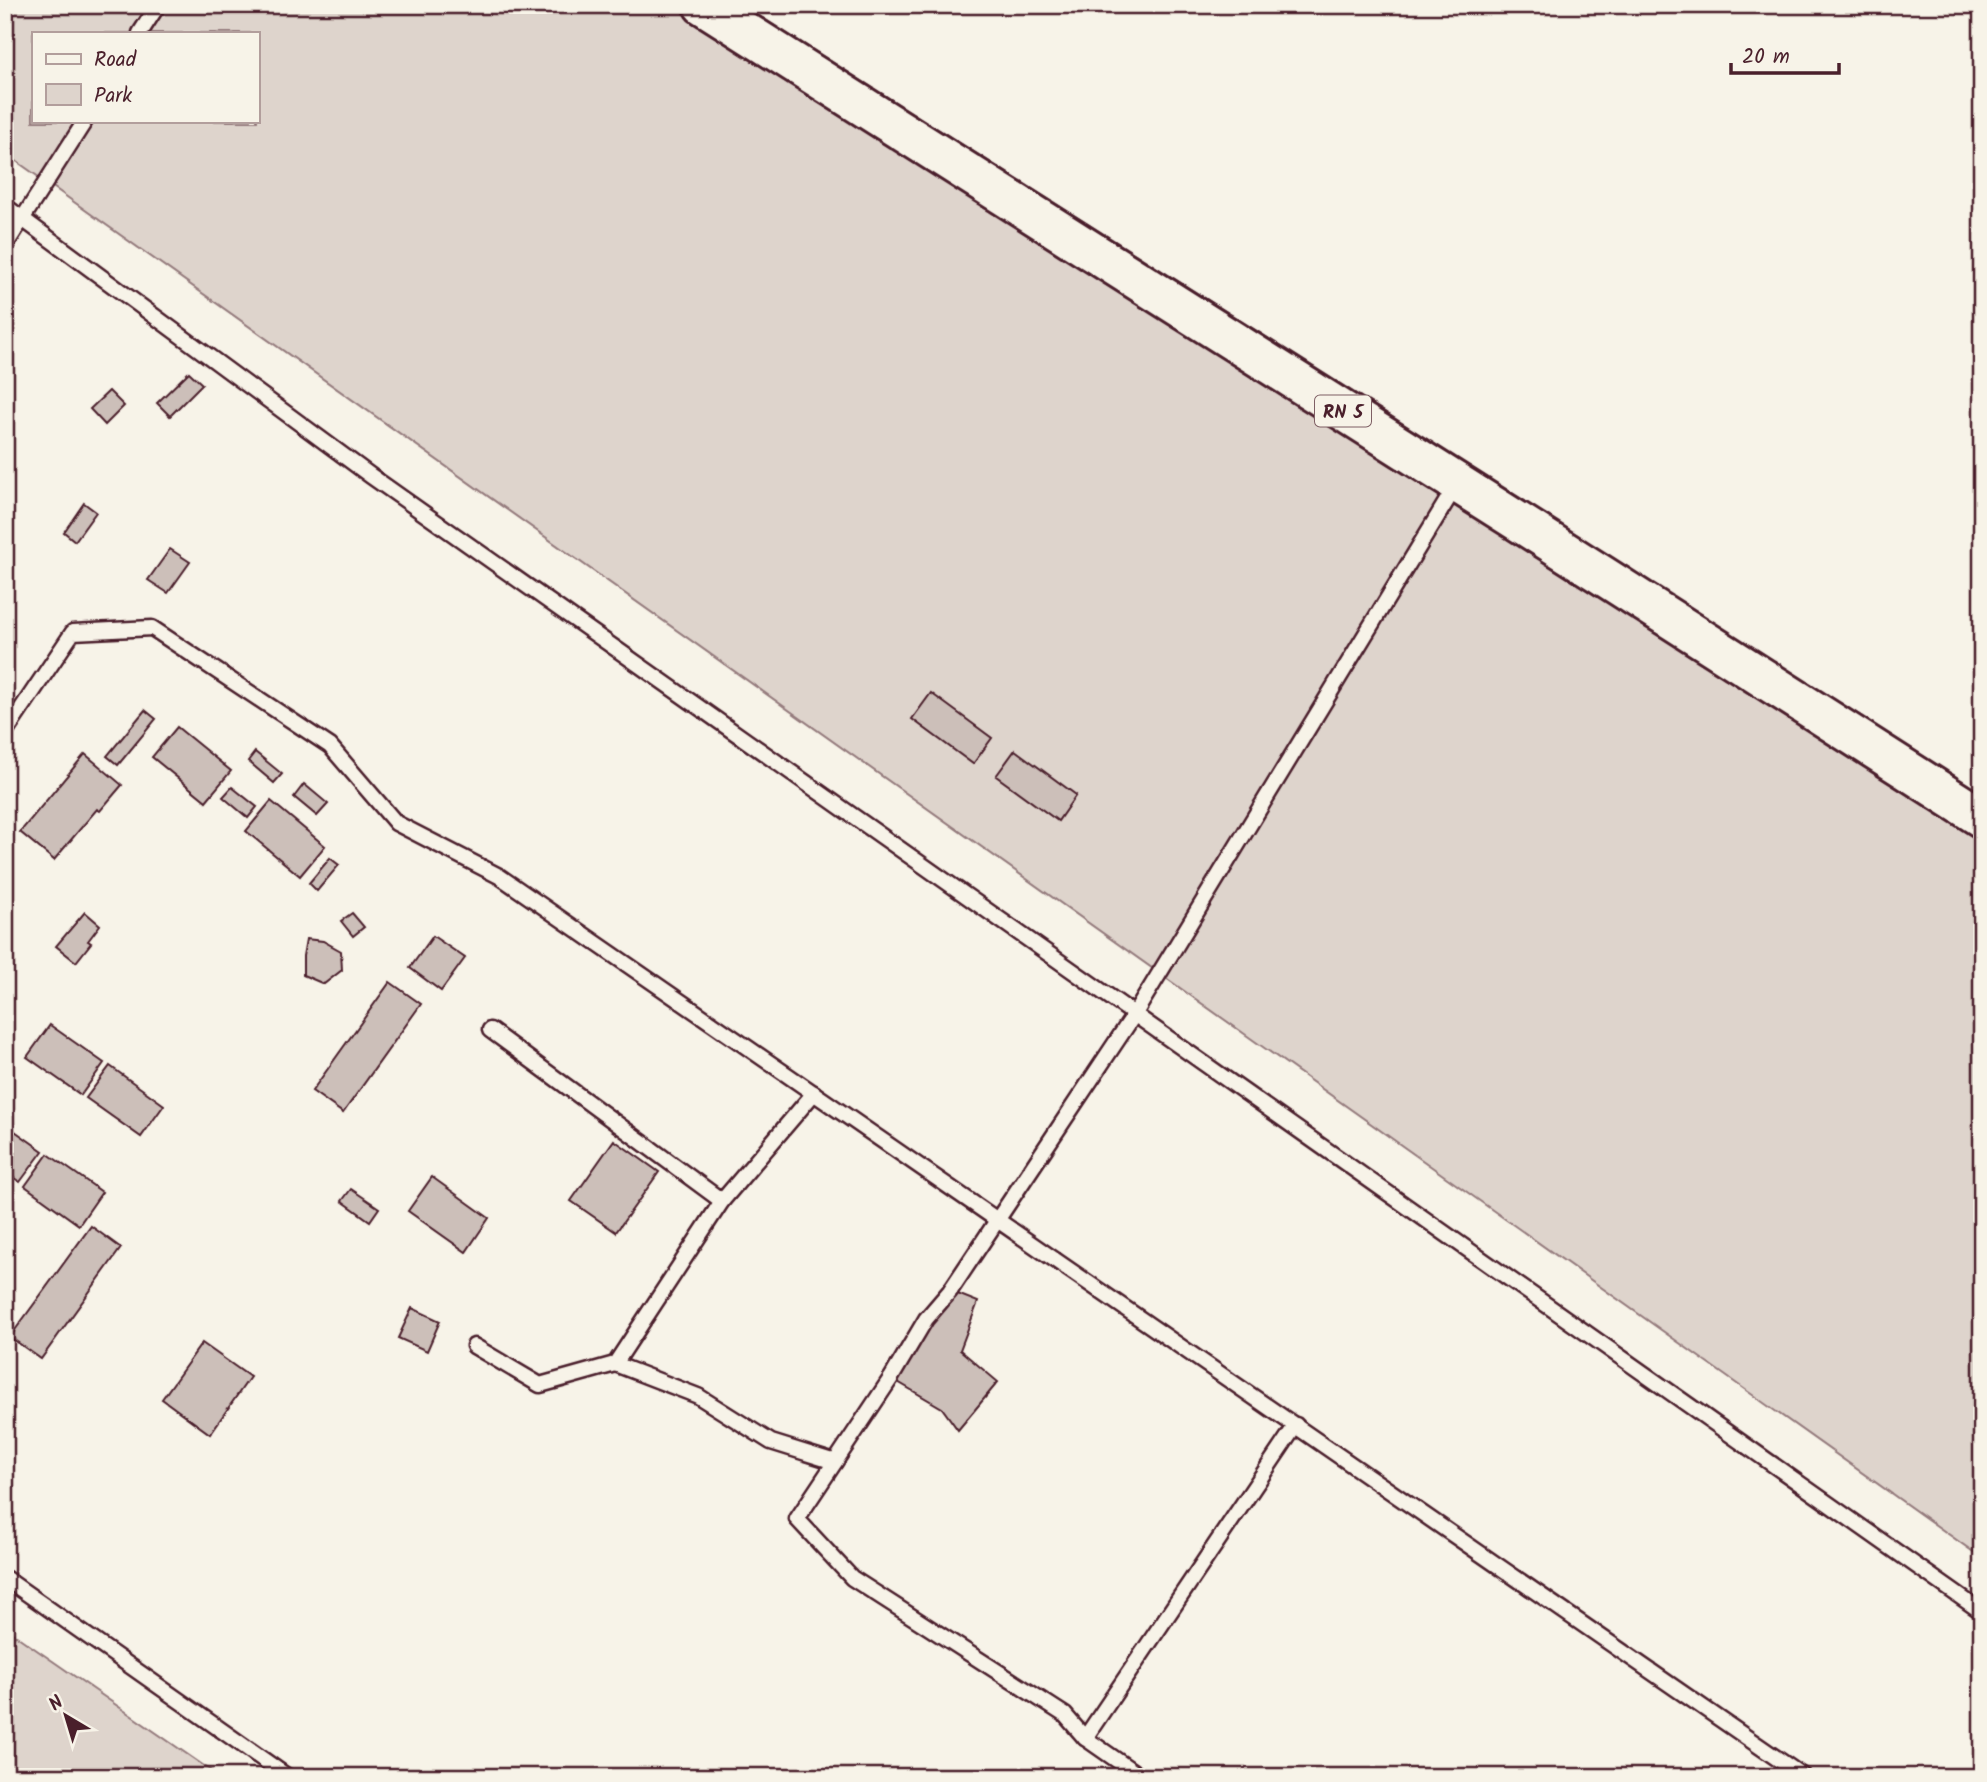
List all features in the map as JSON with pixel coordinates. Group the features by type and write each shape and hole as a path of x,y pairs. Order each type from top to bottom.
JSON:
{"main road":[{"name":"RN 5","path":"703,5 1982,818"}],"lane":[{"path":"142,32 158,5"},
{"path":"5,246 84,122"},
{"path":"5,206 371,476 1982,1612"},
{"path":"1141,1777 1085,1738 1065,1715 852,1578 797,1519 891,1378 926,1319 950,1291 1134,1015 1457,483"},
{"path":"5,733 73,632 152,628 330,746 396,823 499,876 1804,1777"},
{"path":"490,1030 722,1201"},
{"path":"615,1364 722,1201 814,1093"},
{"path":"474,1346 540,1385 615,1364 698,1396 771,1442 835,1462"},
{"path":"1085,1738 1296,1425"},
{"path":"5,1578 288,1777"}],"green space":[{"path":"5,5 742,5 1380,409 1982,806 1982,1558 5,153"},
{"path":"5,1628 220,1777 5,1777"}],"building":[{"path":"189,372 202,384 170,416 157,403"},
{"path":"109,391 124,406 105,425 90,409"},
{"path":"84,503 96,512 75,541 64,532"},
{"path":"170,549 190,562 168,593 148,580"},
{"path":"931,693 992,738 973,764 912,719"},
{"path":"145,710 156,719 118,765 107,756"},
{"path":"177,727 231,771 206,801 152,757"},
{"path":"1015,750 1076,795 1058,821 996,776"},
{"path":"255,752 282,774 274,783 248,761"},
{"path":"85,754 122,785 100,811 97,809 54,860 20,832"},
{"path":"304,784 328,804 317,816 294,797"},
{"path":"232,787 257,807 248,818 223,797"},
{"path":"271,801 325,846 300,876 246,831"},
{"path":"330,858 339,865 317,891 309,883"},
{"path":"85,912 100,925 88,941 91,943 76,962 56,946"},
{"path":"352,913 364,927 353,936 341,921"},
{"path":"433,936 465,958 441,991 410,968"},
{"path":"306,939 323,941 341,951 342,970 324,984 303,975"},
{"path":"390,982 421,1004 343,1113 312,1091"},
{"path":"50,1025 104,1063 81,1095 27,1057"},
{"path":"5,1044 12,1049 5,1058"},
{"path":"110,1066 164,1105 141,1137 86,1098"},
{"path":"5,1124 43,1151 20,1182 5,1172"},
{"path":"614,1140 659,1172 616,1232 571,1201"},
{"path":"48,1154 102,1192 79,1225 25,1186"},
{"path":"432,1177 489,1218 466,1252 408,1211"},
{"path":"351,1189 379,1208 370,1221 342,1201"},
{"path":"91,1226 121,1248 41,1359 10,1337"},
{"path":"950,1291 978,1302 960,1350 998,1382 958,1430 942,1408 891,1378 893,1360"},
{"path":"412,1308 440,1321 427,1351 398,1338"},
{"path":"202,1343 250,1377 210,1434 162,1399"}]}
